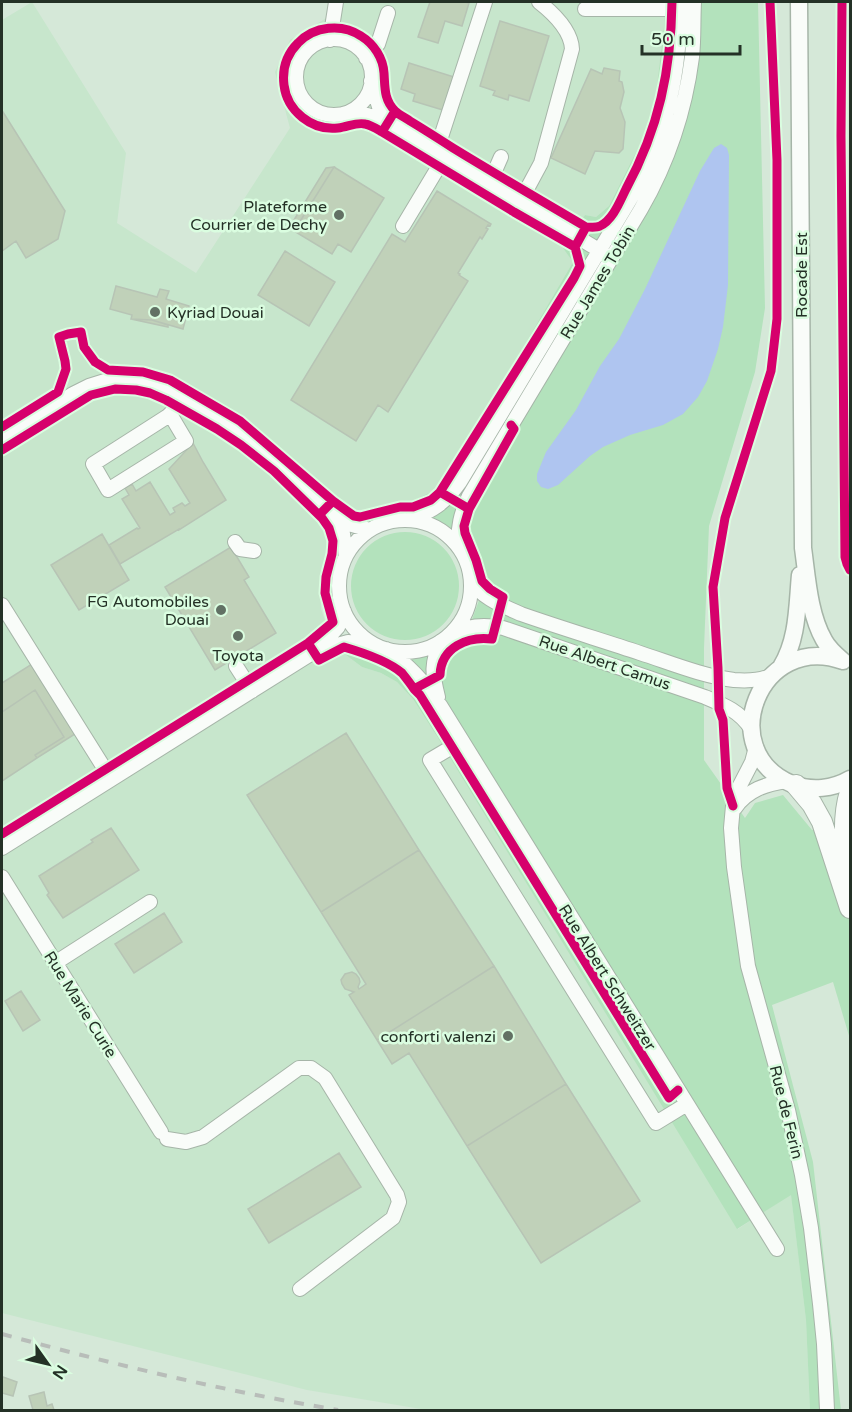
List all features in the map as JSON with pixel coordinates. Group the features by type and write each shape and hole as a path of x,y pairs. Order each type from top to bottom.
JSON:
{"highway":[{"path":"791,783 812,804 822,822 850,908"},
{"path":"850,792 846,816 846,850 850,891"}],"main road":[{"name":"Rocade Est","path":"756,747 752,729 755,700 761,687 776,671 791,648 803,548 799,2"},
{"name":"Rocade Est","path":"803,548 809,594 819,629 832,651 847,663"},
{"path":"776,671 794,660 815,656 829,657 847,663"},
{"path":"756,747 768,767 791,783 821,788 837,786 850,779"}],"street":[{"path":"330,40 336,2"},
{"path":"403,226 440,153 440,140 485,2"},
{"path":"520,202 541,163 572,50 567,32 539,2"},
{"name":"Rue James Tobin","path":"409,520 438,507 454,490 606,254 652,188 676,132 685,98 691,65 694,2"},
{"path":"585,9 681,5"},
{"name":"Rue James Tobin","path":"459,548 459,523 469,496 606,254 663,130 677,63 681,5"},
{"path":"366,58 378,44 388,13"},
{"path":"388,122 380,111 366,58 357,47 344,41 323,41 310,48 301,58 296,71 297,86 307,104 318,112 336,115 348,113 367,115 388,122 606,254"},
{"path":"348,113 366,98 371,81"},
{"path":"488,182 501,157"},
{"path":"2,439 80,390 105,381 141,381 158,386 232,428 279,463 331,513 352,525 370,530"},
{"path":"170,414 186,441 108,490 93,464 170,414 180,398"},
{"path":"331,513 343,534 346,556"},
{"path":"317,650 348,642 396,651 417,651 446,638 467,610 471,595 471,580 466,561 459,548 440,529 409,520 389,522 370,530 358,539 346,556 339,580 344,611 358,633 381,647"},
{"path":"235,542 240,549 254,551"},
{"name":"Rue Albert Camus","path":"471,580 486,596 521,614 672,664 732,680 764,678 776,671"},
{"path":"3,610 111,780"},
{"path":"2,848 317,650 338,627 344,611"},
{"name":"Rue Albert Camus","path":"446,638 465,628 476,626 489,625 503,628 705,697 736,712 752,729"},
{"name":"Rue Albert Schweitzer","path":"440,705 433,678 433,667 435,656 446,638"},
{"name":"Rue Albert Schweitzer","path":"381,647 411,668 440,705 777,1249"},
{"path":"236,666 252,691"},
{"path":"462,741 430,760 656,1123 687,1104"},
{"name":"Rue de Ferin","path":"756,747 752,762 736,793 731,837 734,867 748,966 790,1119 805,1192 823,1330 827,1410"},
{"path":"732,816 739,802 749,793 765,786 791,783"},
{"name":"Rue Marie Curie","path":"2,877 164,1136 186,1142 203,1137 299,1068 311,1068 325,1078 397,1195 399,1202 393,1218 300,1289"},
{"path":"55,963 150,902"}],"shaded area":[{"path":"32,2 126,153 117,223 196,273 290,128 275,72 290,40 328,17 330,2 665,2 656,94 642,140 609,206 596,217 585,215 563,247 573,262 454,465 435,490 406,504 352,511 326,538 326,552 320,580 321,609 327,626 342,652 362,667 381,673 397,682 413,699 738,1229 791,1194 806,1320 810,1410 427,1410 307,1390 2,1313 2,20"},
{"path":"665,2 758,2 765,308 755,372 709,526 704,648 704,760 745,818 755,803 783,795 812,830 850,830 850,1039 833,982 772,1005 813,1162 841,1410 810,1410 806,1320 791,1195 737,1229 413,699 397,682 381,673 362,667 342,652 360,647 399,663 443,651 466,636 486,581 471,539 406,504 435,490 454,465 573,262 563,248 585,215 596,217 609,206 642,140 656,94"},
{"path":"405,532 426,536 443,548 455,565 459,586 455,607 443,624 426,636 405,640 384,636 367,624 355,607 351,586 355,565 367,548 384,536"}],"water":[{"path":"721,144 727,148 729,155 728,285 723,327 707,381 698,397 683,414 663,425 630,435 603,447 558,485 548,489 541,487 537,481 537,474 546,452 576,410 600,366 619,339 700,171 714,148"}],"building":[{"path":"430,2 469,3 462,26 445,21 438,43 418,37"},
{"path":"500,21 549,36 529,101 509,95 508,100 493,95 495,91 480,86"},
{"path":"409,63 454,77 443,110 413,101 415,94 401,89"},
{"path":"604,68 620,71 619,81 622,82 624,92 620,108 625,122 623,149 619,153 595,151 585,174 551,158 591,69 602,74"},
{"path":"3,112 65,211 58,239 26,258 16,241 2,251"},
{"path":"334,167 294,231 289,228 326,168"},
{"name":"Plateforme Courrier de Dechy","path":"334,167 384,198 351,252 338,244 332,254 294,231"},
{"path":"437,191 491,224 488,225 482,239 480,237 458,273 468,281 388,412 378,405 356,441 291,400 392,234 405,242"},
{"path":"285,251 335,282 309,326 258,295"},
{"path":"116,286 157,297 160,289 169,291 166,299 189,306 183,329 152,320 131,319 132,315 110,309"},
{"path":"131,319 152,320 168,325 168,327"},
{"path":"193,443 226,500 120,564 109,545 140,528 122,499 129,495 125,488 132,484 136,491 150,482 170,515 175,512 173,508 182,503 185,506 190,503 169,469"},
{"path":"102,534 129,580 79,610 51,565"},
{"name":"FG Automobiles Douai","path":"231,547 249,577 244,580 276,633 215,670 165,587"},
{"path":"32,664 75,734 37,758 35,755 64,737 35,690 2,712 2,683"},
{"path":"35,690 64,737 35,755 37,758 2,781 2,712"},
{"path":"346,733 419,850 321,912 247,795"},
{"path":"111,828 139,870 63,918 47,895 49,893 39,876"},
{"path":"419,850 494,966 377,1040 349,995 354,992 345,989 341,980 345,974 352,972 359,978 359,989 366,984 321,912"},
{"path":"164,913 182,942 134,973 115,944"},
{"path":"494,966 566,1084 467,1146 409,1053 392,1064 377,1040"},
{"path":"21,991 40,1020 23,1031 5,1001"},
{"path":"566,1084 640,1201 541,1263 467,1146"},
{"path":"339,1153 361,1187 269,1243 248,1209"},
{"path":"3,1377 17,1382 13,1396 2,1393"},
{"path":"44,1392 47,1406 52,1404 54,1410 33,1410 29,1396"}],"railway":[{"path":"2,1334 168,1376 338,1410"}],"cycle path":[{"path":"440,492 574,278 580,266 575,247 586,227 598,227 609,219 619,204 637,166 655,121 666,75 672,2"},
{"path":"733,806 727,788 723,720 719,709 713,587 725,518 771,371 777,319 777,160 770,2"},
{"path":"842,2 845,557 850,570"},
{"path":"395,111 382,132 362,124 328,128 310,123 296,111 286,94 284,73 288,57 294,47 305,37 320,30 345,29 361,36 370,43 380,57 385,89 391,107 470,158 586,227"},
{"path":"382,132 575,247"},
{"path":"2,427 58,392 66,369 59,337 81,332 84,347 95,362 108,370 143,372 170,380 240,421 333,501"},
{"path":"2,450 91,395 115,389 150,393 217,429 274,471 322,518 329,528 333,541 325,593 333,622 308,643 2,834"},
{"path":"469,509 514,429 511,425"},
{"path":"308,643 319,660 344,647 374,657 402,673 414,689 440,675 445,657 457,645 474,639 492,639 503,597 482,581 465,533 464,526 469,509 440,492 431,500 413,507 400,507 360,517 354,516 333,501 319,515"},
{"path":"414,689 420,695 669,1098 678,1090"}],"place":[{"name":"Plateforme Courrier de Dechy","path":"339,215"},
{"name":"Kyriad Douai","path":"155,312"},
{"name":"FG Automobiles Douai","path":"221,610"},
{"name":"Toyota","path":"238,636"},
{"name":"conforti valenzi","path":"508,1036"}]}
